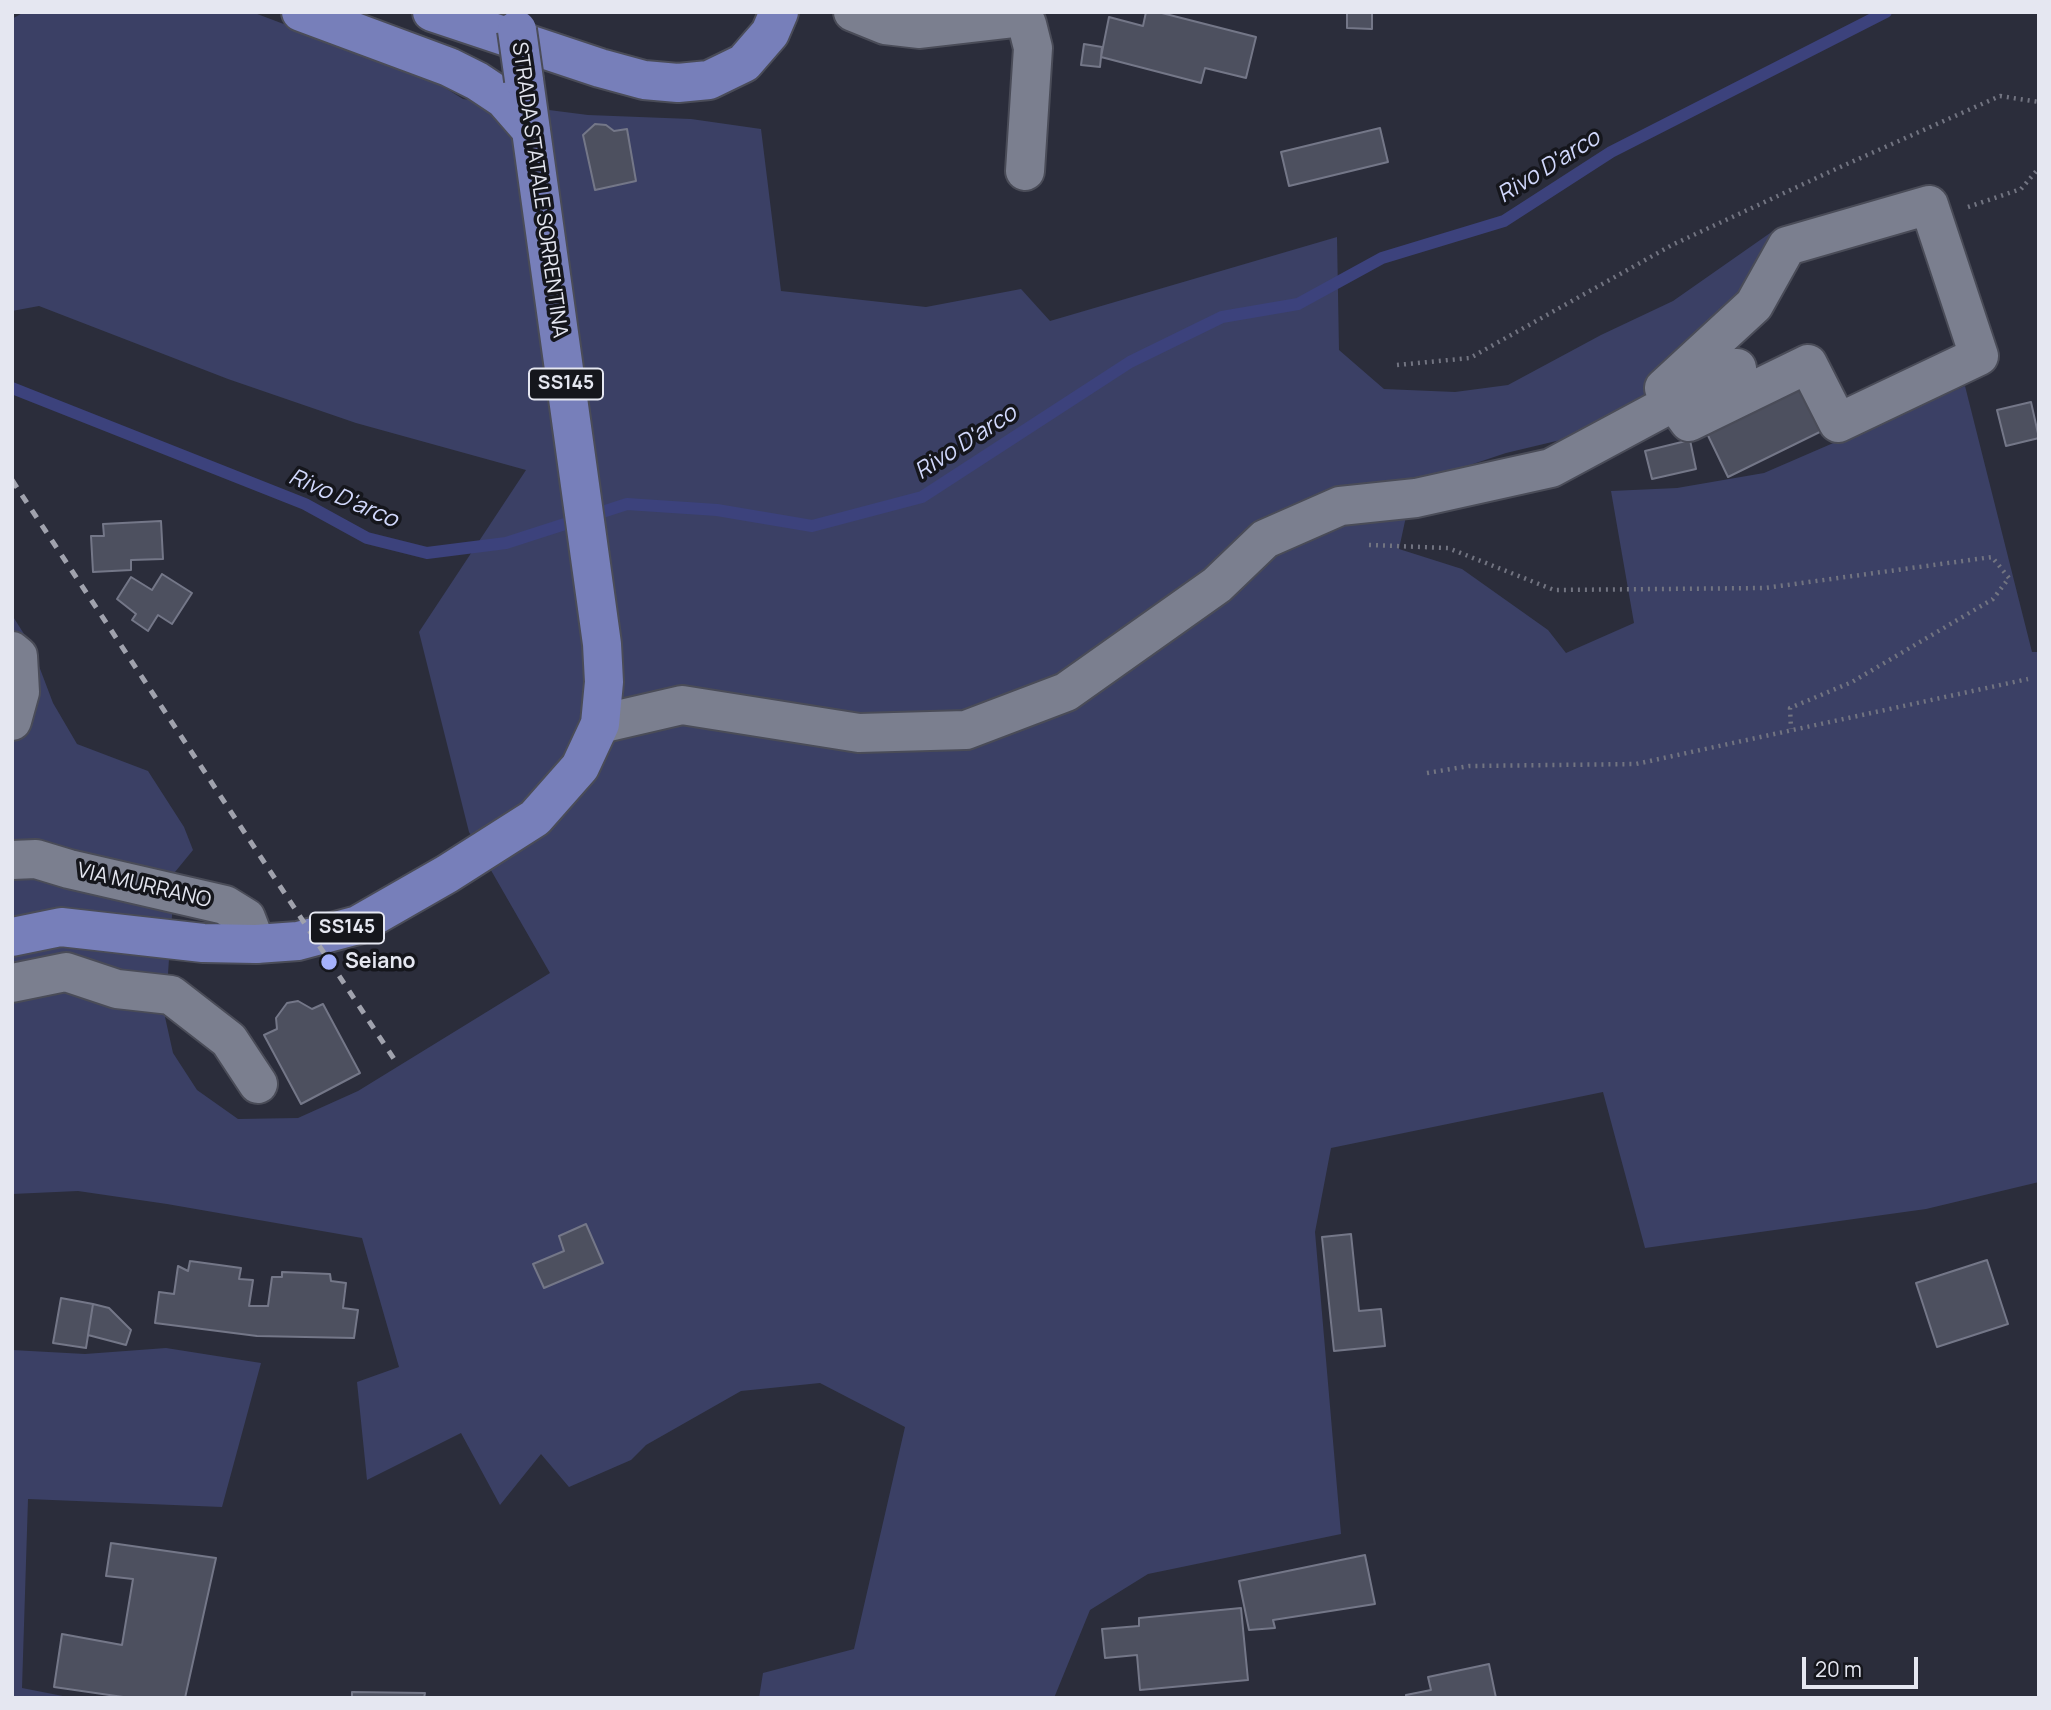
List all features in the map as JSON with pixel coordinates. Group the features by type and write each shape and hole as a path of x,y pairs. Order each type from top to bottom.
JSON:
{"main road":[{"path":"301,12 449,67 477,81 503,99 533,148"},
{"path":"432,12 644,80 678,83 709,80 744,63 770,33 779,12"},
{"name":"STRADA STATALE SORRENTINA","path":"12,937 61,927 203,943 257,944 298,942 358,925 447,874 536,818 580,767 600,724 604,682 602,644 533,148 519,21"}],"street":[{"path":"853,12 886,25 920,29 1015,18 1027,24 1033,48 1025,171"},
{"path":"1928,205 1979,356 1838,423 1808,364 1689,422 1674,402 1664,388 1754,305 1787,246 1928,205"},
{"path":"600,724 682,705 859,733 966,730 1066,692 1217,585 1265,539 1340,506 1416,498 1551,468 1737,368"},
{"path":"12,651 18,656 20,692 12,721"},
{"name":"VIA MURRANO","path":"12,860 36,859 225,905 246,918 257,944"},
{"path":"12,983 66,972 117,989 171,995 229,1040 258,1084"}],"path":[{"path":"1397,365 1470,358 1672,245 1838,168 2000,96 2039,102"},
{"path":"1357,547 1370,545 1448,548 1554,590 1765,588 1992,557 2009,578 1993,599 1852,682 1790,708 1791,729"},
{"path":"1427,773 1469,766 1636,764 2028,679"}],"shaded area":[{"path":"24,12 252,12 434,81 463,99 588,115 691,119 761,129 781,291 926,307 1021,289 1050,321 1337,237 1339,350 1384,389 1455,392 1508,385 1601,335 1673,301 1773,231 1787,246 1754,305 1615,427 1506,453 1413,484 1399,549 1462,569 1548,630 1566,653 1634,623 1611,491 1677,488 1764,473 1965,386 2032,652 2039,652 2039,1182 1926,1209 1645,1248 1603,1092 1331,1148 1315,1232 1341,1534 1148,1574 1090,1610 1054,1698 759,1698 763,1673 854,1649 905,1427 820,1383 741,1391 646,1445 631,1460 569,1487 541,1454 500,1505 461,1433 367,1480 357,1382 399,1367 362,1238 78,1191 12,1194 12,615 31,645 53,703 77,744 148,771 184,827 193,850 175,872 165,1017 173,1053 197,1090 238,1119 298,1118 358,1091 550,973 469,832 419,632 526,470 356,423 228,379 39,306 12,311 12,19"},
{"path":"166,1348 261,1363 222,1507 28,1499 22,1688 73,1698 12,1698 12,1350 85,1354"}],"building":[{"path":"1146,12 1158,12 1256,37 1246,78 1205,68 1201,83 1101,57 1109,17 1143,26"},
{"path":"1347,12 1372,12 1372,29 1347,28"},
{"path":"1084,44 1102,47 1100,67 1081,65"},
{"path":"595,124 606,125 614,131 627,129 636,181 595,190 583,135"},
{"path":"1380,128 1388,162 1289,186 1281,152"},
{"path":"1805,371 1832,426 1728,477 1701,421"},
{"path":"2031,402 2039,438 2006,446 1997,410"},
{"path":"1690,440 1696,469 1652,479 1645,451"},
{"path":"161,521 163,559 131,560 131,570 93,572 91,536 104,536 103,524"},
{"path":"162,574 192,593 172,624 158,615 148,631 132,620 136,614 117,599 131,577 152,590"},
{"path":"298,1001 312,1009 323,1004 360,1073 301,1104 264,1035 277,1029 276,1018 287,1003"},
{"path":"586,1224 603,1263 544,1288 533,1264 564,1251 559,1236"},
{"path":"1351,1234 1359,1311 1381,1309 1385,1346 1334,1351 1322,1237"},
{"path":"1987,1260 2008,1324 1937,1347 1916,1283"},
{"path":"190,1261 241,1268 239,1279 253,1280 249,1306 268,1306 272,1277 282,1277 282,1272 330,1274 331,1281 346,1283 343,1308 358,1310 354,1338 257,1336 155,1323 159,1292 174,1294 178,1266 188,1271"},
{"path":"61,1298 93,1304 86,1348 53,1343"},
{"path":"93,1304 109,1308 131,1330 126,1345 88,1335"},
{"path":"111,1543 216,1558 185,1698 130,1698 54,1687 62,1634 122,1645 133,1579 106,1576"},
{"path":"1365,1555 1375,1604 1273,1620 1275,1628 1249,1630 1239,1581"},
{"path":"1241,1608 1248,1680 1140,1690 1137,1655 1105,1658 1102,1629 1139,1626 1139,1618"},
{"path":"1489,1664 1496,1698 1406,1698 1406,1695 1431,1690 1428,1677"},
{"path":"352,1692 425,1693 424,1698 352,1698"}],"waterway":[{"name":"Rivo D'arco","path":"12,388 305,504 367,538 427,553 506,543 627,504 717,510 812,526 922,497 1130,362 1222,317 1298,304 1382,258 1504,221 1611,152 1886,12"}],"railway":[{"path":"12,480 394,1059"}],"place":[{"name":"Seiano","path":"329,962"}]}
